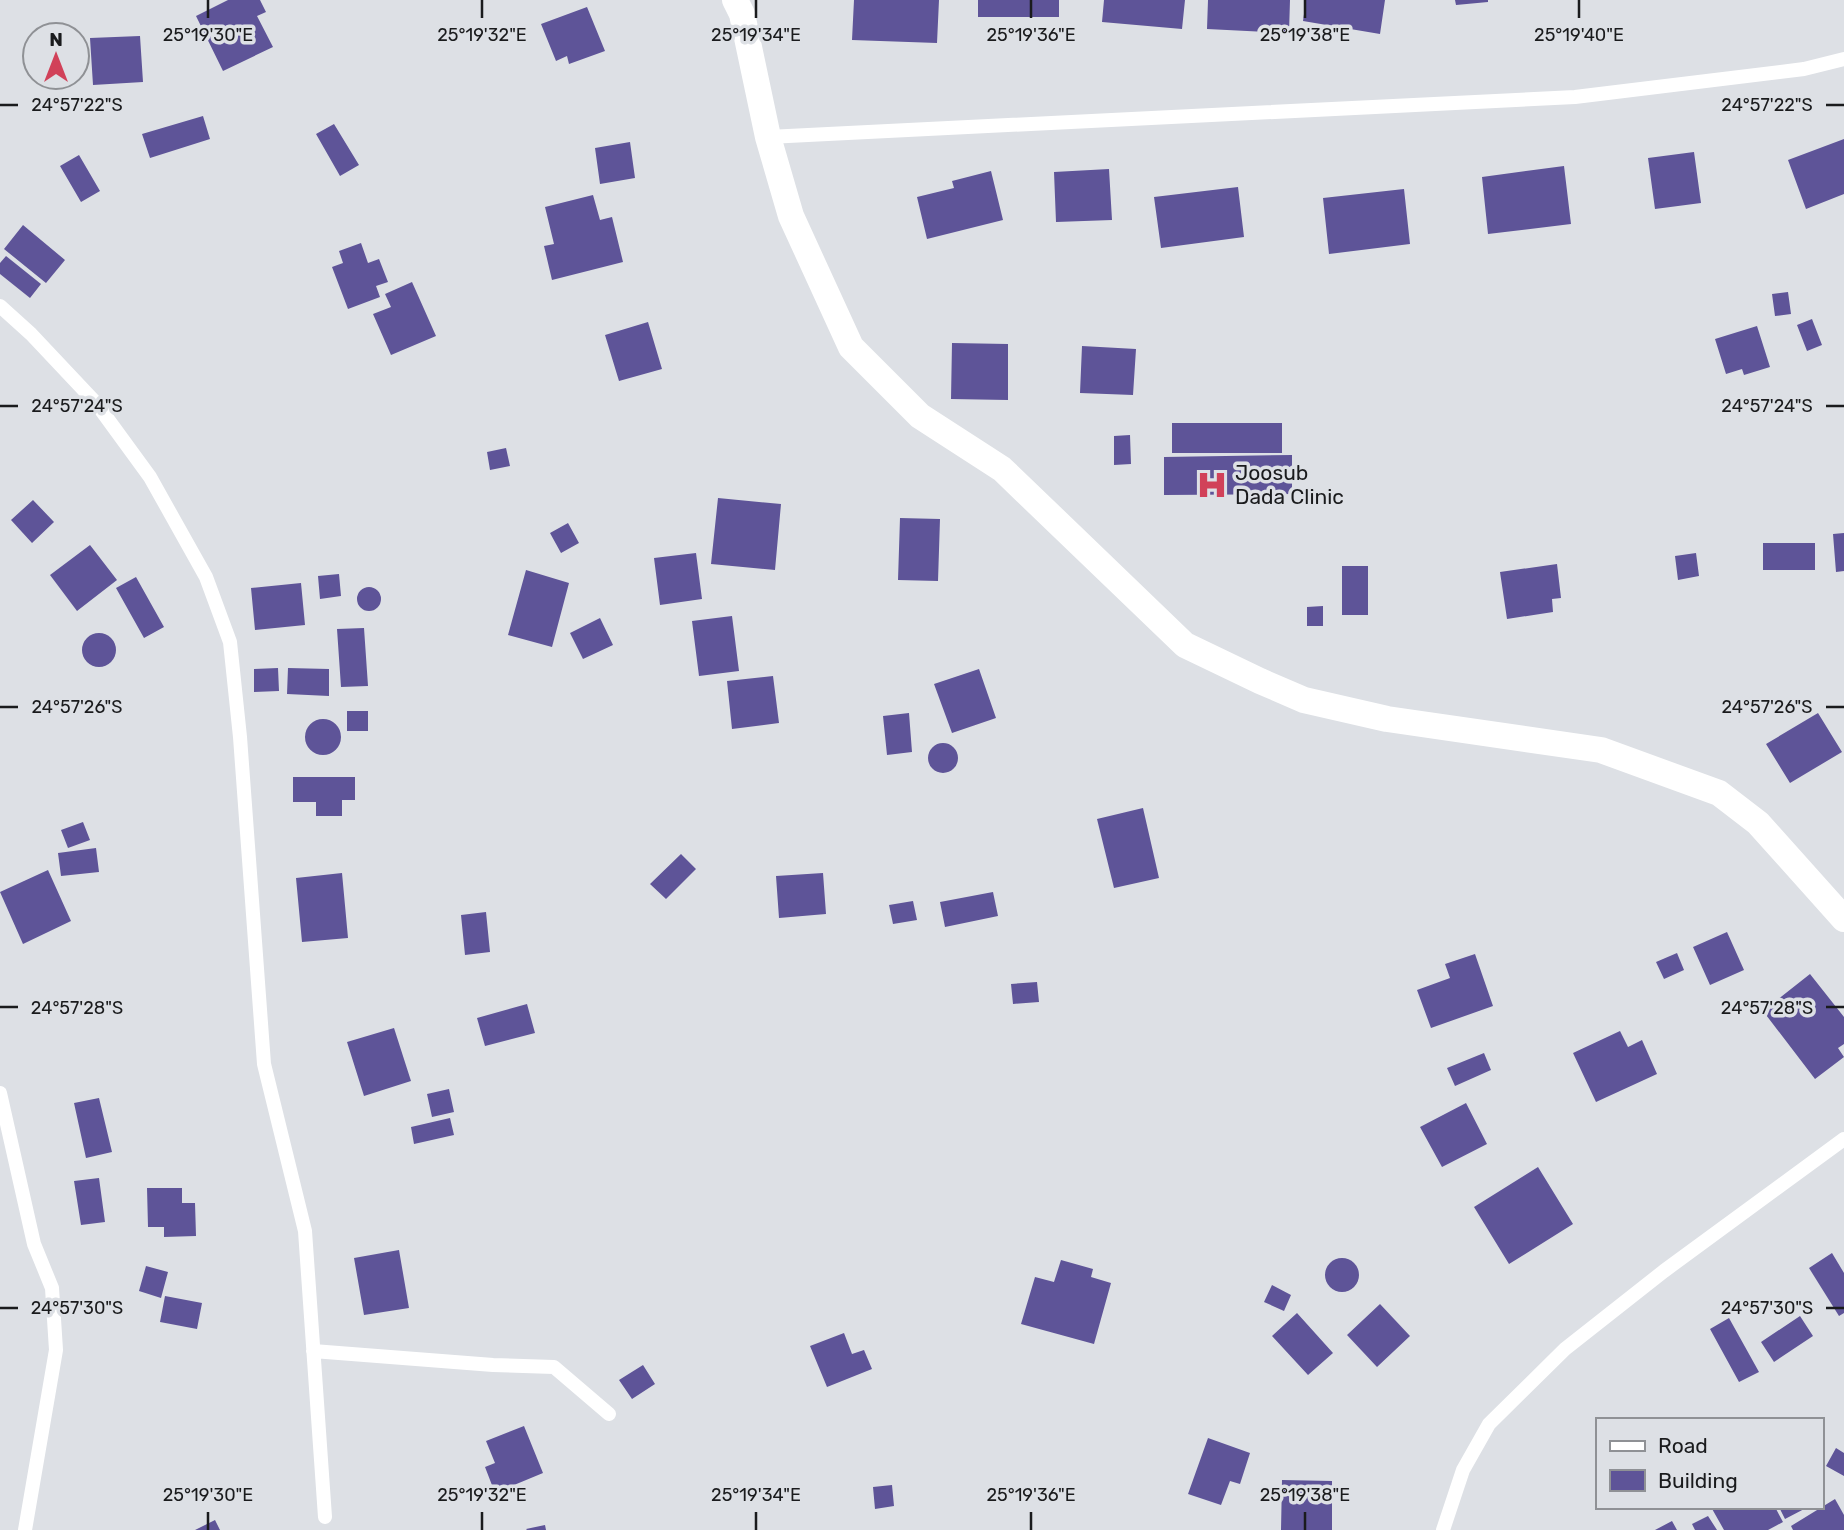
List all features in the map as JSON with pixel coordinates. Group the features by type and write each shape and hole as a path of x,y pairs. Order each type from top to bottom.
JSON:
{"street":[{"path":"735,0 742,14 768,136 791,216 851,347 920,416 1002,469 1185,645 1304,700 1387,719 1601,750 1719,793 1758,823 1844,919"}],"lane":[{"path":"768,136 1575,97 1804,69 1844,59"},
{"path":"0,306 31,334 96,403 150,477 206,578 230,642 240,737 264,1064 305,1231 325,1517"},
{"path":"0,1093 34,1244 52,1288 56,1350 25,1530"},
{"path":"1443,1530 1463,1470 1489,1424 1565,1349 1664,1271 1844,1139"},
{"path":"313,1351 554,1367 608,1414"}],"building":[{"path":"228,0 260,0 266,12 257,16 273,47 223,71 196,16"},
{"path":"854,0 939,0 937,43 852,40"},
{"path":"978,0 1059,0 1059,17 978,17"},
{"path":"1104,0 1185,0 1182,29 1102,22"},
{"path":"1208,0 1290,0 1289,33 1207,29"},
{"path":"1306,0 1385,0 1380,34 1303,21"},
{"path":"1455,0 1488,0 1488,2 1456,5"},
{"path":"587,7 605,51 569,64 567,56 556,61 541,24"},
{"path":"140,36 143,82 93,85 91,38"},
{"path":"203,116 210,139 150,158 142,134"},
{"path":"334,124 359,165 340,176 316,134"},
{"path":"1844,139 1844,194 1806,209 1788,160"},
{"path":"630,142 635,178 600,184 595,148"},
{"path":"1694,152 1701,203 1655,209 1648,158"},
{"path":"79,155 100,191 81,202 60,166"},
{"path":"1564,166 1571,224 1488,234 1482,177"},
{"path":"1109,169 1112,220 1056,222 1054,172"},
{"path":"991,171 1003,220 927,239 917,197 954,188 952,181"},
{"path":"1238,187 1244,237 1161,248 1154,197"},
{"path":"1404,189 1410,244 1329,254 1323,198"},
{"path":"593,195 600,220 612,217 623,262 552,280 544,246 554,244 545,207"},
{"path":"23,225 65,260 46,283 4,249"},
{"path":"361,243 368,263 379,259 388,282 376,286 380,297 348,309 332,267 343,263 339,251"},
{"path":"6,256 41,284 30,298 0,274 0,263"},
{"path":"412,282 436,336 391,355 373,314 391,307 385,294"},
{"path":"1788,292 1791,314 1775,316 1772,294"},
{"path":"1812,319 1822,345 1807,351 1797,325"},
{"path":"648,322 662,369 619,381 605,335"},
{"path":"1757,326 1770,367 1744,375 1742,369 1726,374 1715,339"},
{"path":"952,343 1008,344 1008,400 951,399"},
{"path":"1082,346 1136,349 1133,395 1080,393"},
{"path":"1172,423 1282,423 1282,453 1172,453"},
{"path":"1130,435 1131,464 1114,465 1114,436"},
{"path":"506,448 510,466 490,470 487,452"},
{"path":"1292,455 1292,494 1164,495 1164,457"},
{"path":"718,498 781,504 775,570 711,564"},
{"path":"33,500 54,522 32,543 11,520"},
{"path":"900,518 940,519 938,581 898,580"},
{"path":"568,523 579,543 561,553 550,533"},
{"path":"1844,533 1844,571 1836,572 1833,534"},
{"path":"1763,543 1815,543 1815,570 1763,570"},
{"path":"90,545 117,580 77,611 50,575"},
{"path":"696,553 702,599 660,605 654,558"},
{"path":"1696,553 1699,576 1678,580 1675,556"},
{"path":"1557,564 1561,598 1552,599 1553,612 1507,619 1500,572"},
{"path":"1342,566 1368,566 1368,615 1342,615"},
{"path":"526,570 569,583 552,647 508,635"},
{"path":"339,574 341,596 320,599 318,576"},
{"path":"136,577 164,627 144,638 116,588"},
{"path":"301,583 305,625 255,630 251,588"},
{"path":"369,587 380,594 381,599 374,610 369,611 358,604 357,599 364,588"},
{"path":"1323,606 1323,626 1307,626 1307,607"},
{"path":"732,616 739,671 699,676 692,621"},
{"path":"600,618 613,645 583,659 570,633"},
{"path":"364,628 368,686 341,687 337,629"},
{"path":"99,633 111,638 116,650 111,662 99,667 87,662 82,650 87,638"},
{"path":"278,668 279,691 254,692 254,669"},
{"path":"288,668 329,669 329,696 287,694"},
{"path":"979,669 996,718 952,733 934,684"},
{"path":"773,676 779,723 732,729 727,681"},
{"path":"347,711 368,711 368,731 347,731"},
{"path":"909,713 912,752 887,755 883,716"},
{"path":"1818,713 1842,752 1790,783 1766,744"},
{"path":"323,719 335,725 341,737 335,749 323,755 311,749 305,737 311,725"},
{"path":"943,743 954,747 958,758 954,769 943,773 932,769 928,758 932,747"},
{"path":"293,777 355,777 355,800 342,800 342,816 316,816 316,802 293,802"},
{"path":"1143,808 1159,878 1114,888 1097,819"},
{"path":"83,822 90,840 68,848 61,830"},
{"path":"96,848 99,872 61,876 58,853"},
{"path":"681,854 696,869 666,899 650,884"},
{"path":"48,870 71,921 23,944 0,892"},
{"path":"342,873 348,938 302,942 296,878"},
{"path":"823,873 826,914 779,918 776,876"},
{"path":"993,892 998,916 945,927 940,902"},
{"path":"913,901 917,920 893,924 889,905"},
{"path":"486,912 490,952 465,955 461,915"},
{"path":"1727,932 1744,970 1710,985 1693,947"},
{"path":"1677,953 1684,970 1664,979 1656,962"},
{"path":"1475,954 1493,1006 1431,1028 1417,990 1450,978 1445,964"},
{"path":"1810,974 1844,1017 1844,1044 1838,1048 1844,1057 1815,1079 1763,1011"},
{"path":"1037,982 1039,1002 1013,1004 1011,984"},
{"path":"527,1004 535,1033 485,1046 477,1018"},
{"path":"394,1028 411,1081 364,1096 347,1042"},
{"path":"1620,1031 1628,1047 1642,1040 1657,1074 1596,1102 1573,1053"},
{"path":"1484,1053 1491,1070 1455,1086 1447,1068"},
{"path":"449,1089 454,1112 432,1117 427,1094"},
{"path":"99,1098 112,1152 86,1158 74,1103"},
{"path":"1466,1103 1487,1144 1442,1167 1420,1127"},
{"path":"450,1118 454,1135 414,1144 411,1127"},
{"path":"1538,1167 1573,1224 1509,1264 1474,1207"},
{"path":"99,1178 105,1222 81,1225 74,1181"},
{"path":"147,1188 182,1188 182,1203 195,1203 196,1236 164,1237 164,1227 148,1227"},
{"path":"399,1250 409,1308 364,1315 354,1258"},
{"path":"1832,1253 1844,1273 1844,1313 1839,1316 1809,1268"},
{"path":"1342,1258 1354,1263 1359,1275 1354,1287 1342,1292 1330,1287 1325,1275 1330,1263"},
{"path":"1061,1260 1093,1269 1091,1277 1111,1283 1094,1344 1021,1324 1035,1277 1054,1282"},
{"path":"146,1266 168,1272 161,1298 139,1291"},
{"path":"1272,1285 1291,1295 1284,1311 1264,1302"},
{"path":"165,1296 202,1303 197,1329 160,1322"},
{"path":"1380,1304 1410,1336 1377,1367 1347,1335"},
{"path":"1297,1313 1333,1353 1308,1375 1272,1336"},
{"path":"1800,1316 1813,1336 1774,1362 1761,1342"},
{"path":"1729,1318 1759,1372 1739,1382 1710,1329"},
{"path":"844,1333 852,1354 864,1350 872,1369 827,1387 810,1346"},
{"path":"643,1365 655,1384 632,1399 619,1380"},
{"path":"524,1426 543,1473 495,1493 485,1467 495,1463 486,1441"},
{"path":"1208,1438 1250,1453 1240,1484 1230,1481 1221,1505 1188,1494"},
{"path":"1836,1448 1844,1453 1844,1476 1826,1466"},
{"path":"1282,1480 1332,1481 1332,1530 1281,1530"},
{"path":"892,1485 894,1506 875,1509 873,1487"},
{"path":"1835,1499 1844,1515 1844,1530 1793,1530 1791,1526 1823,1509"},
{"path":"1712,1509 1776,1509 1783,1522 1768,1530 1724,1530"},
{"path":"1780,1509 1804,1509 1785,1519"},
{"path":"1708,1516 1717,1530 1695,1530 1692,1524"},
{"path":"215,1520 220,1530 195,1530"},
{"path":"1672,1521 1677,1530 1655,1530"},
{"path":"545,1525 546,1530 526,1529"}],"place":[{"name":"Joosub Dada Clinic","path":"1212,485"}]}
